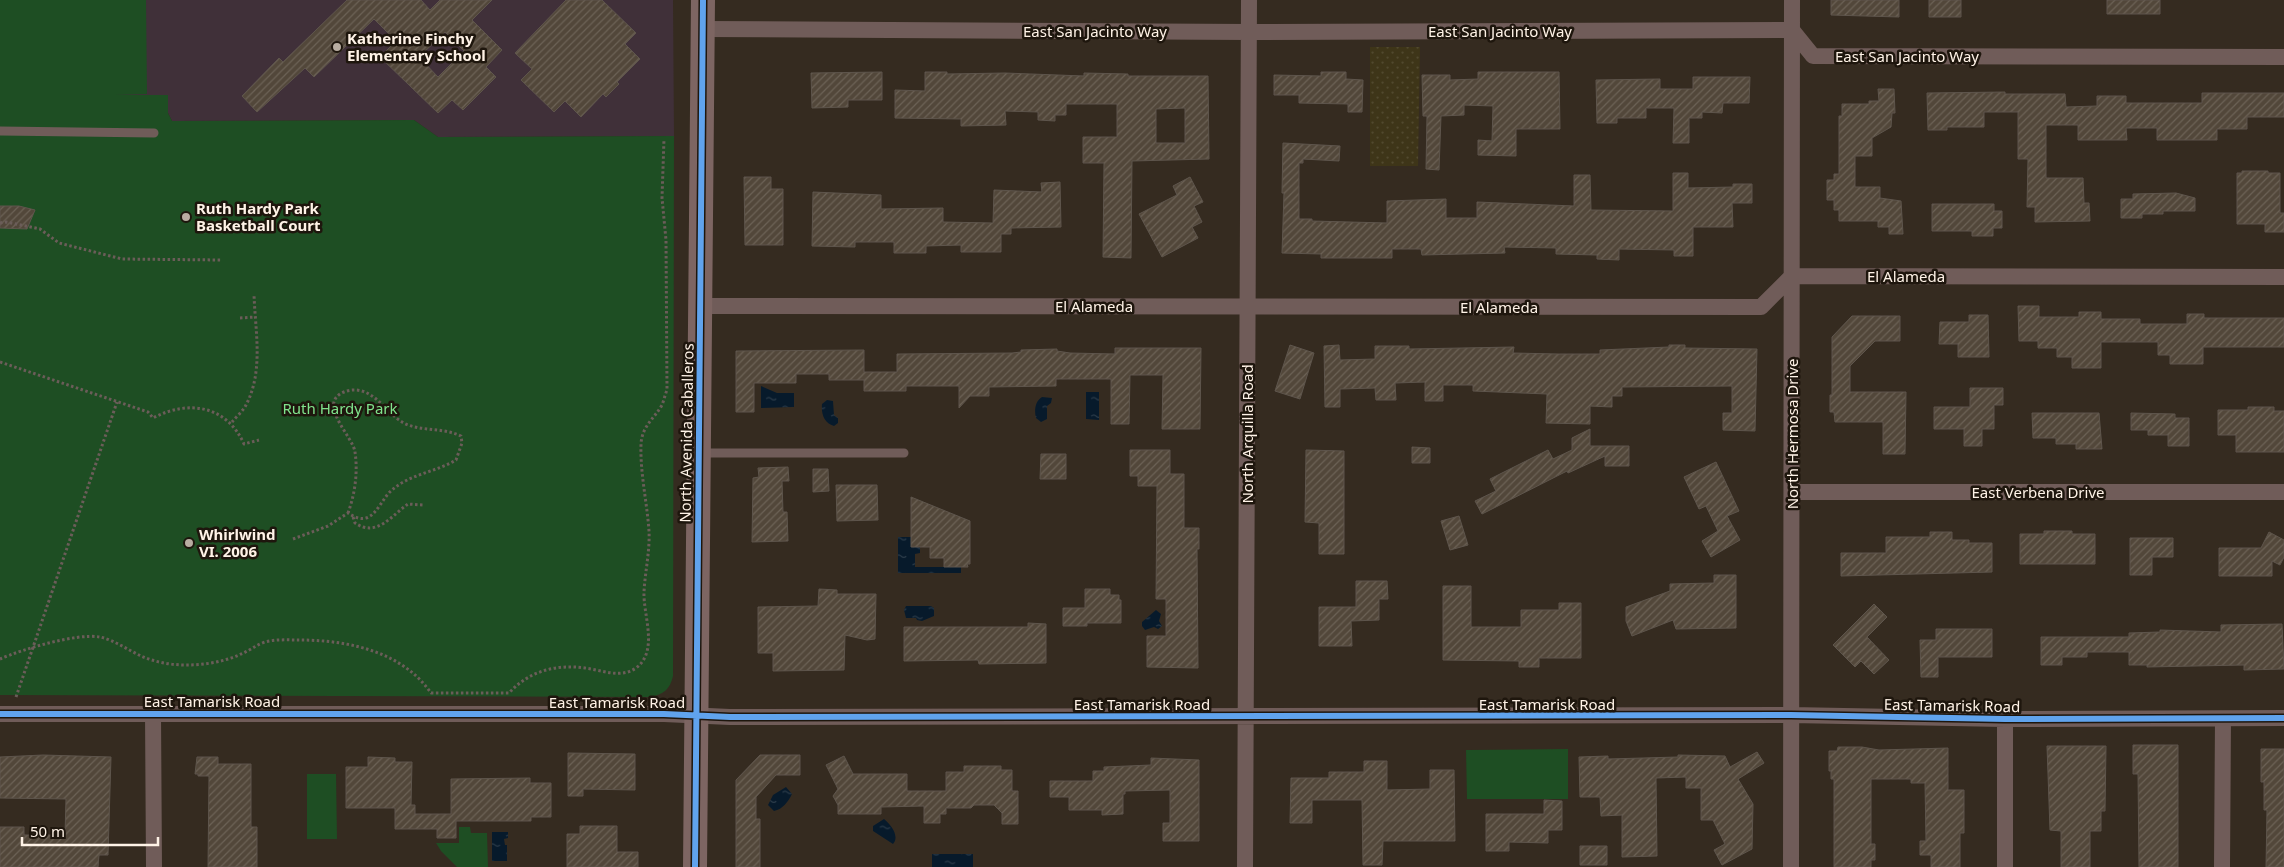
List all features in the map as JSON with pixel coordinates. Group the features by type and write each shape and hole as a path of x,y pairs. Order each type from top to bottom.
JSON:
{"street":[{"name":"North Avenida Caballeros","path":"695,867 703,0"},
{"name":"North Arquilla Road","path":"1245,867 1249,0"},
{"name":"North Hermosa Drive","path":"1791,867 1792,0"},
{"name":"East San Jacinto Way","path":"704,29 1249,32 1792,30 1812,56 2284,57"},
{"name":"El Alameda","path":"701,306 1761,307 1792,276 2284,277"},
{"name":"East Verbena Drive","path":"1792,492 2284,492"},
{"path":"153,713 154,867"},
{"name":"East Tamarisk Road","path":"7,714 695,715 730,717 1791,715 2005,719 2284,718"},
{"path":"2005,719 2005,867"},
{"path":"2222,867 2223,719"}],"lane":[{"path":"0,131 154,133"},
{"path":"699,453 904,453"}],"path":[{"path":"0,659 33,647 71,639 100,637 150,659 171,664 193,665 234,657 266,642 325,640 353,644 378,653 409,670 423,681 431,693 509,693 530,676 562,666 614,673 624,673 637,667 645,656 648,647 644,593 649,534 643,484 641,443 645,427 662,405 667,390 666,254 662,198 664,139"},
{"path":"0,223 6,222 40,229 59,243 122,259 221,260"},
{"path":"232,422 246,406 254,386 257,364 254,294"},
{"path":"240,318 255,317"},
{"path":"0,362 148,412 153,418 174,410 193,408 213,411 232,422 244,444 259,440"},
{"path":"293,539 328,526 348,513 354,494 355,450 335,413 334,400 337,396 352,390 361,391 371,395 398,419 407,424 453,432 461,436 462,443 456,460 402,483 364,519 354,517 348,513"},
{"path":"7,714 16,696 117,402"},
{"path":"354,517 355,523 361,527 381,526 391,520 408,504 423,505"}],"shaded area":[{"name":"Katherine Finchy Elementary School","path":"0,0 673,0 674,136 438,137 414,120 172,121 168,113 167,95 0,95"}],"green space":[{"name":"Ruth Hardy Park","path":"0,0 146,0 147,94 116,95 168,95 168,113 172,121 414,120 438,137 674,136 673,676 670,685 665,691 651,697 0,695"},
{"path":"1568,749 1568,799 1467,799 1466,750"},
{"path":"307,774 336,774 337,839 307,839"},
{"path":"459,827 470,827 471,833 487,833 488,867 457,867 441,851 436,843 459,843"}],"sand":[{"path":"1370,47 1420,47 1418,166 1370,166"}],"water":[{"path":"761,386 777,393 794,393 794,407 761,408"},
{"path":"1086,392 1099,392 1099,420 1086,419"},
{"path":"1042,397 1052,398 1051,403 1047,406 1047,419 1041,422 1036,418 1035,409 1036,404"},
{"path":"827,400 833,401 834,415 838,418 838,423 834,426 828,423 823,415 822,404"},
{"path":"898,537 911,537 920,547 920,553 915,554 915,567 961,567 961,573 898,573"},
{"path":"906,606 931,606 934,608 934,616 922,621 916,618 906,618 904,610"},
{"path":"1156,610 1161,614 1159,621 1162,626 1158,629 1154,627 1145,630 1142,622"},
{"path":"786,787 792,794 789,800 780,809 774,811 768,805 773,795"},
{"path":"884,819 892,827 895,834 896,838 893,844 873,831 873,826"},
{"path":"492,832 508,832 508,838 504,839 505,845 507,845 507,861 492,861"},
{"path":"932,854 973,854 973,867 932,867"}],"building":[{"path":"347,0 421,0 430,10 440,0 492,0 472,20 502,50 486,67 496,77 463,110 452,100 438,113 380,57 396,41 374,19 314,77 305,68 257,112 242,96 279,58 283,62","holes":["445,32 464,51 438,77 419,57"]},
{"path":"566,0 602,0 636,33 625,44 640,59 617,82 619,84 606,97 603,94 581,117 565,101 554,112 521,80 532,69 515,53"},
{"path":"1831,0 1899,0 1899,17 1831,15"},
{"path":"1929,0 1961,0 1961,17 1929,17"},
{"path":"2107,0 2160,0 2160,14 2107,14"},
{"path":"882,72 882,100 848,100 848,107 812,108 811,73"},
{"path":"925,72 1084,76 1084,73 1128,74 1128,76 1208,76 1209,159 1132,161 1131,258 1103,257 1104,163 1083,163 1083,137 1117,137 1117,104 1066,104 1066,115 1055,115 1055,121 1038,120 1038,112 1005,111 1006,125 961,126 961,119 895,118 895,90 925,91","holes":["1185,108 1185,143 1156,143 1156,109"]},
{"path":"1321,72 1346,72 1346,79 1363,80 1362,112 1348,112 1348,104 1299,103 1299,95 1274,95 1274,75 1321,76"},
{"path":"1478,72 1559,72 1560,129 1516,129 1516,156 1478,155 1478,140 1492,141 1493,106 1464,105 1464,115 1441,116 1439,170 1426,169 1427,116 1423,116 1422,75 1450,75 1450,80 1478,79"},
{"path":"1693,77 1750,77 1749,103 1723,103 1722,113 1702,112 1702,118 1689,118 1689,143 1673,143 1674,108 1646,108 1646,118 1617,118 1617,123 1597,123 1596,80 1660,79 1660,89 1693,89"},
{"path":"1878,89 1894,89 1895,113 1892,113 1891,127 1872,138 1872,156 1855,156 1855,187 1880,187 1880,198 1901,201 1903,234 1889,234 1889,227 1878,227 1878,221 1839,221 1839,210 1834,210 1834,200 1827,200 1827,180 1834,180 1834,174 1839,174 1839,116 1842,116 1842,104 1869,104 1869,101 1879,101"},
{"path":"2005,92 2005,94 2065,94 2066,107 2097,106 2097,96 2126,96 2126,103 2202,103 2202,93 2284,93 2284,117 2247,117 2247,129 2217,129 2217,140 2157,140 2157,128 2126,128 2127,140 2078,140 2078,125 2046,125 2046,178 2083,178 2084,203 2089,203 2090,221 2035,222 2035,207 2027,207 2028,159 2018,159 2018,112 1984,112 1984,127 1947,127 1947,130 1928,130 1927,93"},
{"path":"1283,143 1340,146 1339,161 1303,159 1303,163 1299,163 1299,219 1312,219 1312,221 1387,223 1387,201 1446,199 1446,218 1477,218 1477,202 1574,206 1574,175 1590,175 1591,210 1673,211 1673,173 1688,173 1688,188 1733,187 1733,184 1752,184 1752,203 1732,203 1733,227 1693,227 1693,256 1674,256 1674,250 1619,249 1619,260 1597,259 1597,255 1556,254 1556,248 1504,247 1505,253 1422,255 1421,249 1392,249 1392,258 1321,258 1321,254 1282,253"},
{"path":"2242,171 2280,173 2280,213 2284,213 2284,232 2265,232 2265,224 2237,224 2237,173 2242,173"},
{"path":"744,177 771,177 771,189 783,189 783,245 745,245"},
{"path":"1190,177 1203,202 1194,206 1202,222 1192,227 1198,238 1162,257 1139,214 1177,195 1173,186"},
{"path":"1060,182 1061,227 1011,228 1011,234 1001,234 1001,252 961,252 961,245 926,246 926,253 894,253 894,242 855,242 855,247 812,246 813,192 881,195 881,209 943,208 943,222 993,223 994,190 1042,192 1041,183"},
{"path":"2176,193 2195,198 2195,211 2163,211 2163,214 2142,214 2142,218 2121,218 2121,199 2133,199 2133,194"},
{"path":"1932,204 1994,204 1994,211 2002,211 2002,228 1993,228 1993,236 1972,236 1972,231 1932,231"},
{"path":"0,206 19,206 35,210 27,229 0,228"},
{"path":"2018,306 2039,306 2039,317 2079,317 2079,312 2101,312 2101,319 2140,319 2140,324 2187,324 2187,314 2204,314 2204,318 2284,318 2284,347 2203,347 2203,364 2170,364 2170,355 2158,355 2158,342 2101,342 2101,368 2072,368 2072,357 2057,357 2057,348 2038,348 2038,341 2019,341"},
{"path":"1969,315 1988,315 1989,357 1958,357 1958,344 1939,344 1940,322 1969,322"},
{"path":"1852,316 1900,316 1900,341 1875,341 1850,366 1850,392 1906,392 1905,454 1883,454 1883,422 1835,422 1834,412 1830,412 1830,395 1832,395 1832,337"},
{"path":"1290,345 1314,353 1300,399 1275,391"},
{"path":"1339,345 1340,360 1375,359 1375,346 1409,346 1409,349 1514,347 1513,353 1558,354 1600,354 1600,350 1669,347 1669,345 1685,345 1685,348 1757,349 1755,431 1723,430 1723,413 1732,413 1732,386 1622,387 1622,396 1612,396 1612,407 1590,406 1590,424 1546,423 1547,394 1473,391 1473,385 1443,385 1443,401 1425,401 1425,382 1395,383 1396,400 1376,400 1375,388 1340,389 1340,407 1325,407 1324,346"},
{"path":"1115,348 1201,348 1200,429 1162,429 1163,375 1130,375 1129,424 1111,424 1111,379 1056,379 1056,386 989,387 989,396 970,396 959,408 959,386 906,386 906,391 864,391 864,380 829,380 829,374 796,374 796,383 754,383 754,412 736,412 736,351 864,350 864,372 897,372 897,354 1012,353 1021,352 1021,350 1057,349 1057,351 1070,353 1115,354"},
{"path":"1970,388 2003,388 2003,405 1994,405 1994,429 1982,429 1982,446 1964,446 1964,429 1934,429 1934,407 1970,407"},
{"path":"2248,407 2274,407 2274,411 2284,411 2284,452 2236,452 2236,435 2218,435 2218,410 2248,410"},
{"path":"2032,413 2099,413 2102,449 2076,449 2076,444 2056,444 2056,438 2033,438"},
{"path":"2131,413 2175,414 2175,418 2189,418 2189,446 2168,446 2168,435 2148,435 2148,430 2131,430"},
{"path":"1590,429 1590,446 1629,446 1629,466 1605,466 1605,456 1568,473 1567,471 1482,514 1475,501 1496,491 1490,479 1548,450 1553,459 1572,450 1572,438"},
{"path":"1412,447 1430,448 1430,463 1412,463"},
{"path":"1130,450 1170,450 1170,474 1184,474 1184,528 1199,528 1199,549 1197,549 1198,668 1147,667 1147,636 1166,636 1166,599 1156,599 1157,486 1138,486 1138,476 1130,476"},
{"path":"1306,450 1344,451 1344,554 1319,554 1319,523 1305,522"},
{"path":"1041,454 1066,454 1066,479 1040,479"},
{"path":"1716,462 1739,511 1727,516 1740,540 1711,557 1702,541 1718,531 1706,506 1699,509 1684,477"},
{"path":"788,467 789,481 782,481 783,512 787,512 788,541 752,542 753,478 759,477 758,468"},
{"path":"813,469 828,469 829,491 813,492"},
{"path":"836,485 877,485 878,520 837,521"},
{"path":"911,497 970,521 970,564 967,564 968,567 944,567 944,558 930,558 930,547 911,547"},
{"path":"1459,516 1468,545 1450,550 1441,521"},
{"path":"2044,531 2072,531 2072,534 2095,534 2095,564 2020,564 2020,534 2044,534"},
{"path":"1930,532 1952,532 1952,540 1969,540 1969,543 1992,543 1992,572 1841,576 1841,553 1886,553 1886,537 1930,537"},
{"path":"2269,532 2284,540 2284,557 2280,565 2272,561 2272,576 2219,576 2219,548 2261,548"},
{"path":"2130,538 2173,538 2173,557 2152,557 2152,575 2130,575"},
{"path":"1714,575 1736,575 1736,628 1676,629 1673,620 1632,636 1626,621 1626,607 1670,591 1670,584 1714,583"},
{"path":"1356,581 1387,581 1388,599 1379,599 1379,620 1351,621 1352,646 1319,646 1319,607 1356,607"},
{"path":"1443,586 1471,586 1471,627 1521,627 1521,610 1559,610 1559,603 1581,603 1581,658 1539,658 1539,667 1519,667 1519,661 1443,660"},
{"path":"819,589 837,590 837,594 876,594 875,639 867,640 845,635 844,670 773,671 773,653 758,653 758,607 818,606"},
{"path":"1085,589 1110,589 1110,595 1119,595 1119,600 1121,600 1121,623 1087,623 1087,626 1063,626 1063,608 1085,608"},
{"path":"1874,604 1887,617 1867,637 1889,660 1874,674 1861,661 1855,667 1833,645"},
{"path":"1028,623 1046,624 1046,663 979,664 978,660 904,661 904,627 1028,627"},
{"path":"2282,624 2284,669 2244,670 2244,665 2147,667 2147,665 2129,665 2129,652 2087,652 2087,657 2062,657 2062,665 2041,665 2041,637 2129,637 2129,633 2160,632 2160,630 2221,632 2221,625"},
{"path":"1936,629 1992,629 1992,657 1938,657 1938,677 1921,677 1920,640 1936,640"},
{"path":"2133,745 2178,745 2178,867 2139,867 2138,774 2133,774"},
{"path":"2047,746 2106,746 2105,811 2101,811 2101,831 2090,831 2090,867 2061,867 2061,831 2050,830"},
{"path":"1838,747 1862,747 1879,750 1948,748 1948,790 1964,790 1964,833 1960,833 1960,867 1931,867 1931,855 1920,855 1920,841 1926,841 1925,783 1911,783 1911,779 1871,779 1871,844 1875,844 1875,860 1871,860 1871,867 1834,867 1834,779 1831,779 1831,771 1829,771 1829,751 1837,751"},
{"path":"2261,749 2284,749 2284,867 2266,867 2267,810 2264,810 2264,782 2261,782"},
{"path":"1757,752 1764,763 1738,779 1753,804 1752,849 1722,865 1714,850 1725,844 1713,820 1701,820 1701,788 1686,788 1686,777 1656,778 1657,856 1622,857 1622,815 1601,816 1600,797 1580,797 1579,757 1608,756 1608,759 1678,757 1678,755 1725,756 1730,767"},
{"path":"568,753 635,754 635,790 583,789 583,796 568,796"},
{"path":"43,755 111,757 108,855 99,855 98,867 0,867 0,827 24,827 24,835 65,835 66,799 0,798 0,757"},
{"path":"760,755 800,755 800,775 776,775 756,797 756,819 760,819 760,867 736,867 736,780"},
{"path":"844,756 853,774 907,774 907,791 946,791 946,772 964,772 964,766 1001,766 1001,770 1012,770 1012,791 1018,791 1018,824 1002,824 1002,813 994,805 974,805 971,808 946,808 946,814 940,814 940,823 924,823 924,806 881,807 881,814 838,814 838,805 833,796 838,789 826,765"},
{"path":"197,757 218,757 218,764 251,764 251,827 257,827 257,867 208,867 209,776 198,776 198,774 195,774"},
{"path":"368,757 395,758 395,762 412,762 411,805 415,805 415,814 451,814 451,779 530,778 530,783 551,783 551,817 531,817 531,821 456,821 456,838 437,838 437,829 395,829 395,808 346,808 346,767 368,767"},
{"path":"1151,758 1199,760 1199,841 1163,841 1163,823 1170,823 1170,790 1125,791 1125,794 1123,794 1123,814 1102,815 1102,810 1069,810 1069,797 1050,797 1050,781 1093,781 1093,771 1104,771 1104,767 1151,765"},
{"path":"1364,761 1387,761 1387,790 1430,789 1430,770 1454,770 1455,841 1383,841 1382,865 1363,865 1362,800 1312,800 1312,823 1290,823 1291,778 1329,778 1329,772 1364,772"},
{"path":"1544,800 1562,801 1562,830 1548,830 1548,843 1509,842 1509,851 1486,851 1486,814 1544,814"},
{"path":"580,826 617,826 617,852 638,852 638,867 567,867 567,834 580,834"},
{"path":"1580,846 1607,846 1607,865 1580,865"}],"cycle path":[{"path":"695,867 703,0"},
{"path":"0,714 664,714 730,717 1791,715 2005,719 2284,718"}],"place":[{"name":"Katherine Finchy Elementary School","path":"337,47"},
{"name":"Ruth Hardy Park Basketball Court","path":"186,217"},
{"name":"Whirlwind VI. 2006","path":"189,543"}]}
